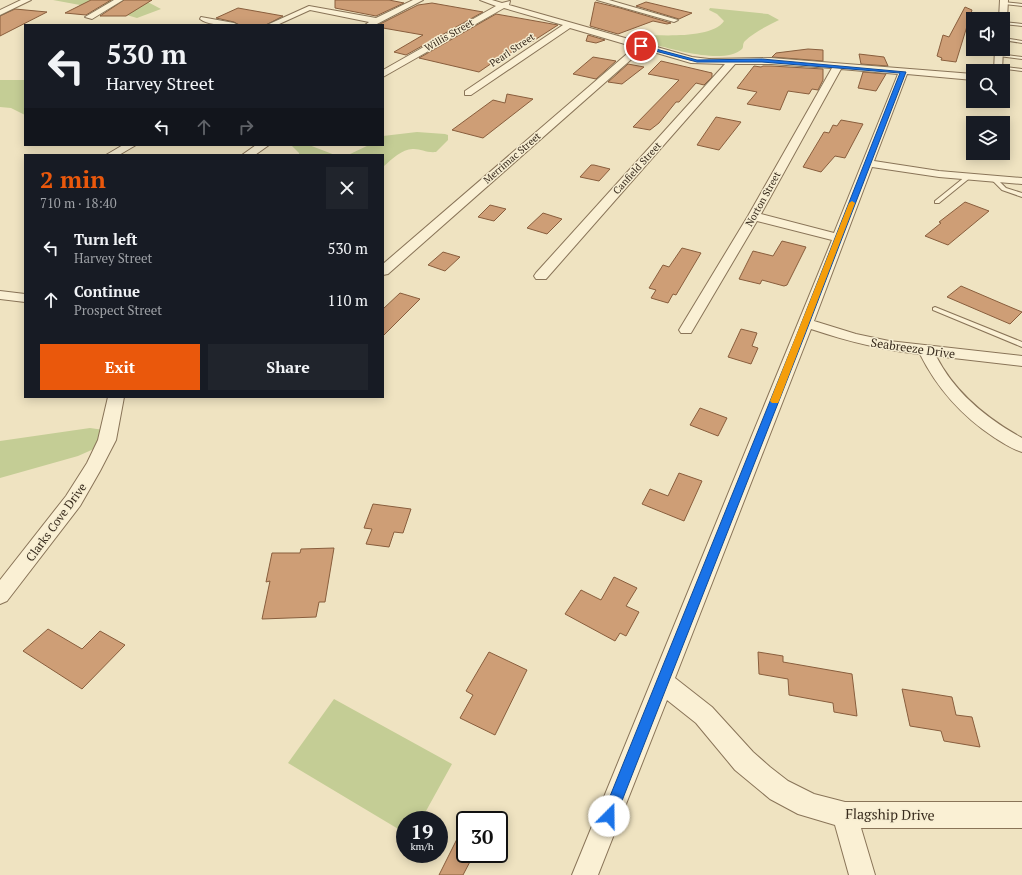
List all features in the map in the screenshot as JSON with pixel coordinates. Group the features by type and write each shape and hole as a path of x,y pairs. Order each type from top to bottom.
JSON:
{"street":[{"path":"0,13 27,0"},
{"path":"89,17 119,0"},
{"path":"371,24 419,0"},
{"path":"484,0 569,26 691,60 762,60 966,76"},
{"name":"Willis Street","path":"384,73 501,5 516,0"},
{"path":"601,0 674,20"},
{"path":"1003,12 1004,2"},
{"path":"273,24 309,8 377,21"},
{"path":"204,19 229,24"},
{"name":"Pearl Street","path":"468,93 569,26"},
{"name":"Merrimac Street","path":"384,270 641,46"},
{"name":"Canfield Street","path":"541,276 733,61"},
{"name":"Norton Street","path":"686,330 754,216 838,66"},
{"path":"585,875 806,323 903,72"},
{"path":"113,154 129,146"},
{"path":"249,154 262,146"},
{"path":"867,163 916,172 1022,181"},
{"path":"754,216 838,238"},
{"path":"0,295 24,298"},
{"name":"Seabreeze Drive","path":"806,323 871,342 926,351 1022,361"},
{"path":"926,351 940,379 960,404 982,422 1022,446"},
{"name":"Clarks Cove Drive","path":"0,595 73,501 94,466 106,440 116,398"},
{"name":"Flagship Drive","path":"662,682 704,715 744,761 779,790 798,801 845,815 1022,815"},
{"path":"845,815 862,875"}],"lane":[{"path":"1004,2 1022,5"},
{"path":"1010,24 1022,25"},
{"path":"1010,40 1022,42"},
{"path":"1010,55 1022,58"},
{"path":"1010,70 1022,70"},
{"path":"937,202 968,177"},
{"path":"994,179 1004,189 1022,195"},
{"path":"935,309 1022,345"}],"green space":[{"path":"53,0 144,0 161,9 137,18 116,12 103,5 80,5"},
{"path":"710,8 768,14 779,20 761,29 749,38 744,42 742,49 725,56 690,53 643,43 634,39 637,36 644,35 687,35 709,31 718,27 724,21 717,14 709,10"},
{"path":"0,80 24,80 24,114 11,108 0,107"},
{"path":"417,132 445,134 448,135 448,140 436,152 414,149 406,150 394,157 384,166 384,154 350,154 367,146 384,146 384,136"},
{"path":"292,146 312,146 332,154 299,154"},
{"path":"90,428 111,431 96,448 78,456 0,478 0,441"},
{"path":"334,699 452,764 426,811 396,811 396,828 288,763"}],"building":[{"path":"91,0 111,0 86,15 65,13"},
{"path":"124,0 152,0 126,16 100,16"},
{"path":"335,0 389,0 404,3 376,16 335,8"},
{"path":"595,2 671,23 667,24 653,21 618,34 590,26"},
{"path":"646,2 692,13 679,19 636,6"},
{"path":"432,3 483,12 406,55 394,52 423,35 384,28 384,24 380,24 418,5"},
{"path":"965,7 972,10 971,12 966,12 966,30 956,62 941,60 942,58 937,56 943,35 949,37"},
{"path":"238,8 283,16 268,24 237,24 216,18"},
{"path":"15,9 47,12 0,36 0,16"},
{"path":"496,14 558,25 530,43 525,43 509,54 505,54 479,72 419,58"},
{"path":"588,35 605,40 596,43 586,41"},
{"path":"808,49 823,50 823,61 772,57 776,53"},
{"path":"859,54 884,57 888,66 861,64"},
{"path":"593,57 616,61 596,79 573,74"},
{"path":"661,61 712,73 712,77 704,85 696,83 679,102 676,102 659,123 650,130 633,127 679,80 648,74"},
{"path":"628,64 644,67 622,84 608,82"},
{"path":"754,66 823,69 823,80 818,90 812,89 809,94 788,91 780,110 747,104 757,92 737,88"},
{"path":"863,72 886,74 876,91 858,88"},
{"path":"507,94 533,99 483,138 452,130 493,100 505,103"},
{"path":"716,117 741,122 719,150 697,145"},
{"path":"841,120 863,124 845,158 835,156 821,172 803,167 824,132 829,133 833,125 837,126"},
{"path":"591,165 610,169 599,181 580,177"},
{"path":"965,202 989,211 948,245 925,236 941,223 939,222"},
{"path":"490,205 506,209 494,221 478,217"},
{"path":"543,213 562,219 547,234 527,228"},
{"path":"782,241 806,247 787,285 784,286 762,280 760,284 739,279 753,251 773,256"},
{"path":"682,248 701,253 676,295 673,294 668,303 651,298 656,290 649,288 663,265 669,267"},
{"path":"443,252 460,257 445,271 428,265"},
{"path":"961,286 1022,312 1010,324 947,297"},
{"path":"400,293 420,299 384,335 384,308"},
{"path":"741,329 757,333 752,346 758,348 751,364 728,357"},
{"path":"700,408 727,418 718,436 690,425"},
{"path":"679,473 702,481 684,521 642,504 650,489 668,496"},
{"path":"373,504 411,509 403,533 394,532 389,547 366,544 372,529 364,528"},
{"path":"334,548 325,602 319,602 316,617 262,619 270,581 266,582 272,553 300,553 301,549"},
{"path":"614,577 637,588 626,606 639,612 626,636 620,633 615,641 565,614 581,590 601,600"},
{"path":"48,629 82,649 100,631 125,645 82,689 23,651"},
{"path":"489,652 527,670 495,735 460,718 473,695 466,691"},
{"path":"758,652 783,656 783,662 852,674 857,716 834,712 833,703 789,695 788,679 759,674"},
{"path":"902,689 952,697 956,715 972,717 980,747 944,741 941,731 910,726"},
{"path":"456,841 456,863 469,863 463,875 439,875 445,863 448,863 448,857"}],"slow traffic":[{"path":"775,401 852,203"}],"route":[{"path":"609,816 800,337 903,72 762,60 697,61 641,46"}]}
